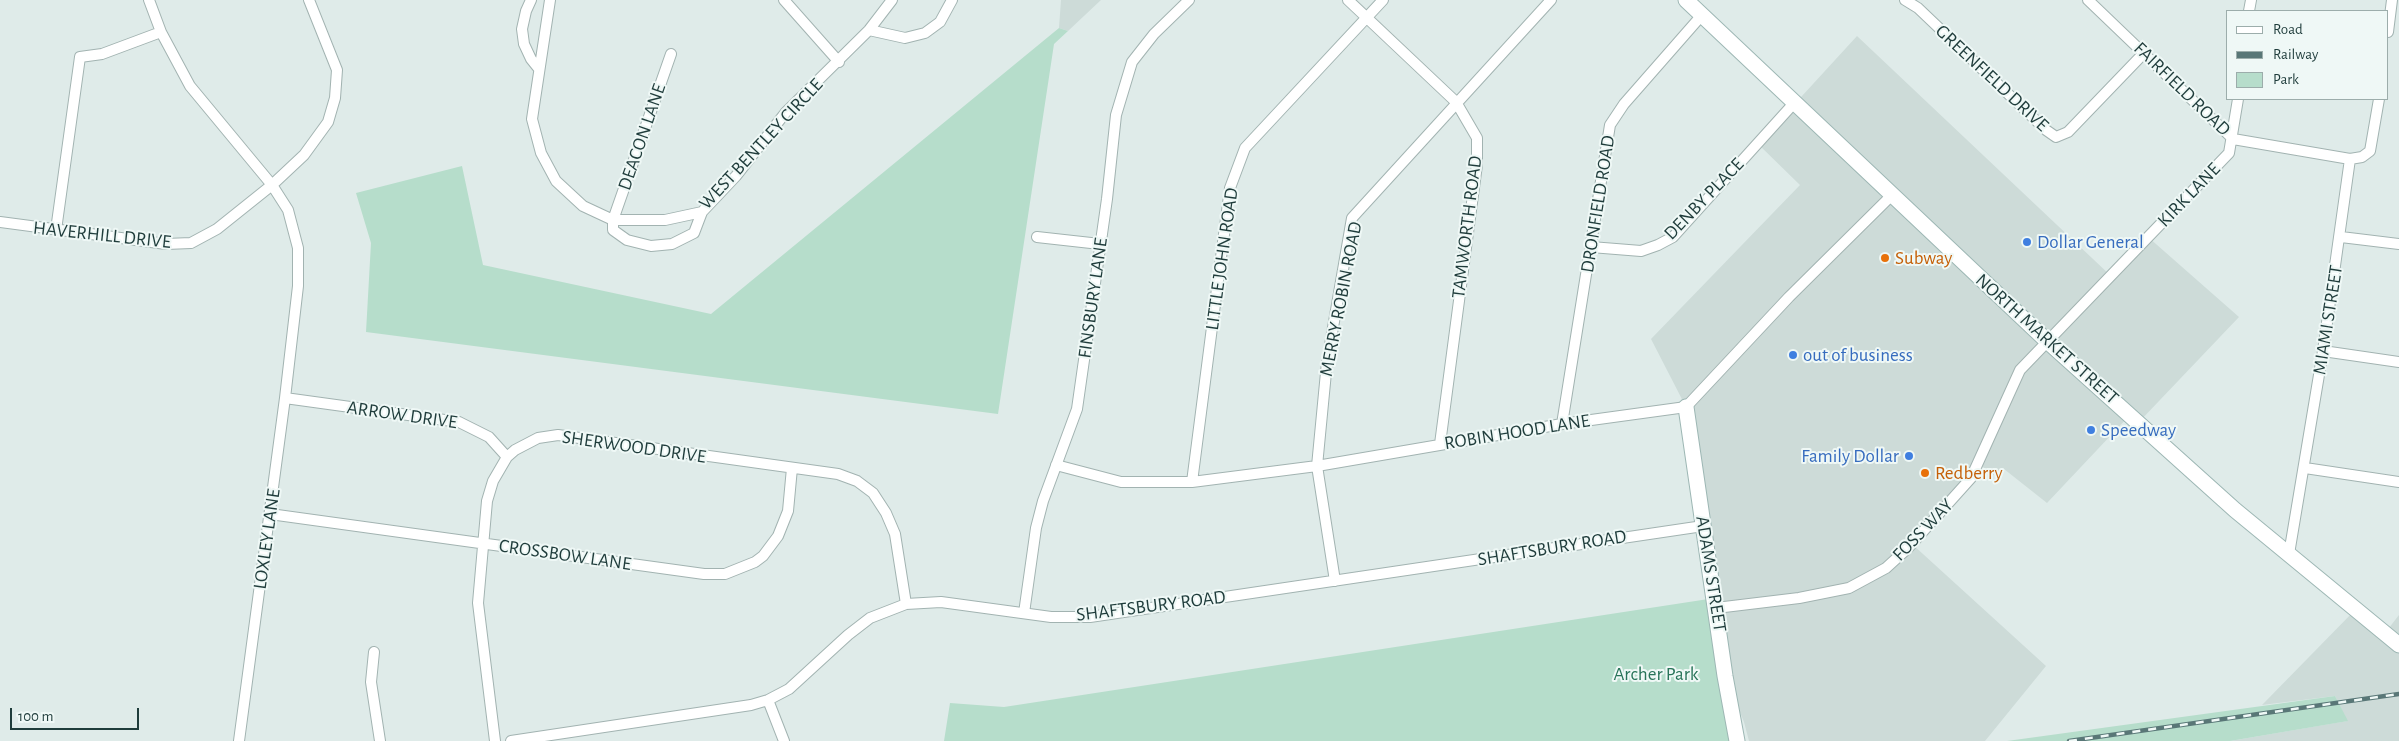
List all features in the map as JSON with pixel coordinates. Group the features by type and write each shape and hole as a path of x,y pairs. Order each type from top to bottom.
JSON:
{"street":[{"name":"LOXLEY LANE","path":"149,0 161,32 190,86 272,185 288,210 298,248 298,286 285,398 239,741"},
{"name":"HAVERHILL DRIVE","path":"0,222 166,244 191,242 217,230 272,185 304,155 328,122 335,98 337,70 309,0"},
{"path":"531,0 526,11 522,29 524,44 531,59 539,69"},
{"name":"WEST BENTLEY CIRCLE","path":"550,0 532,118 541,153 556,181 583,206 613,220 665,220 702,212 736,176 786,112 839,62 869,30 892,0"},
{"path":"784,0 839,62"},
{"path":"869,30 905,38 925,33 940,22 952,0"},
{"name":"FINSBURY LANE","path":"1024,613 1036,528 1056,465 1077,409 1116,116 1132,62 1154,34 1189,0"},
{"name":"TAMWORTH ROAD","path":"1348,0 1456,102 1477,138 1477,165 1440,444"},
{"name":"LITTLE JOHN ROAD","path":"1192,482 1230,188 1245,148 1382,0"},
{"name":"MERRY ROBIN ROAD","path":"1335,581 1316,466 1327,362 1352,218 1551,0"},
{"name":"NORTH MARKET STREET","path":"1686,0 2047,341 2235,510 2399,645"},
{"name":"GREENFIELD DRIVE","path":"1905,0 1918,8 2046,130 2056,137 2068,132 2144,53"},
{"name":"FAIRFIELD ROAD","path":"2088,0 2233,139 2350,159"},
{"path":"2389,24 2392,0"},
{"name":"DRONFIELD ROAD","path":"1562,424 1610,125 1624,104 1702,15"},
{"path":"56,230 80,57 102,54 161,32"},
{"name":"DEACON LANE","path":"613,220 671,54"},
{"name":"KIRK LANE","path":"2047,341 2229,153 2233,139 2238,100"},
{"path":"2350,159 2362,157 2370,151 2379,100"},
{"name":"DENBY PLACE","path":"1591,247 1641,251 1673,237 1795,102"},
{"name":"MIAMI STREET","path":"2289,554 2305,468 2341,237 2350,159"},
{"path":"1686,406 1789,297 1892,195"},
{"path":"613,220 613,230 627,240 651,246 672,244 694,233 702,212"},
{"path":"1037,237 1100,244"},
{"path":"2341,237 2399,244"},
{"name":"FOSS WAY","path":"1716,608 1799,598 1849,588 1886,568 1912,543 1971,478 2020,370 2047,341"},
{"path":"2323,351 2399,362"},
{"name":"ARROW DRIVE","path":"285,398 460,422 489,436 507,457"},
{"name":"ROBIN HOOD LANE","path":"1056,465 1122,482 1192,482 1316,466 1562,424 1686,406"},
{"name":"ADAMS STREET","path":"1686,406 1737,741"},
{"name":"SHERWOOD DRIVE","path":"495,741 478,603 490,489 507,457 528,442 538,438 558,435 838,474 857,481 873,493 886,513 895,534 906,604"},
{"name":"CROSSBOW LANE","path":"270,514 704,574 725,574 755,562 763,556 778,536 788,511 792,468"},
{"path":"2305,468 2399,482"},
{"name":"SHAFTSBURY ROAD","path":"511,741 750,705 768,700 789,689 848,635 870,618 906,604 941,602 1061,617 1090,617 1703,526"},
{"path":"374,652 371,682 380,741"},
{"path":"768,700 784,741"}],"shaded area":[{"path":"1061,0 1101,0 1068,31 1059,28"},
{"path":"1857,36 2111,276 2148,237 2239,317 2139,422 2130,415 2047,503 2004,469 1998,478 1979,464 1912,544 2046,666 1985,741 1749,741 1744,722 1725,676 1686,407 1651,339 1800,185 1758,144"},
{"path":"2356,609 2385,633 2399,615 2399,741 2230,741 2347,721 2335,696 2262,705"}],"green space":[{"path":"1059,28 1068,31 1054,44 998,414 366,332 371,243 356,193 462,166 483,265 711,314"},
{"name":"Archer Park","path":"1715,598 1731,741 944,741 950,703 1004,707"},
{"path":"2335,696 2348,721 2230,741 2007,741"}],"railway":[{"path":"2069,741 2399,694"}],"place":[{"name":"Dollar General","path":"2027,242"},
{"name":"Subway","path":"1885,258"},
{"name":"out of business","path":"1793,355"},
{"name":"Speedway","path":"2091,430"},
{"name":"Family Dollar","path":"1909,456"},
{"name":"Redberry","path":"1925,473"}]}
